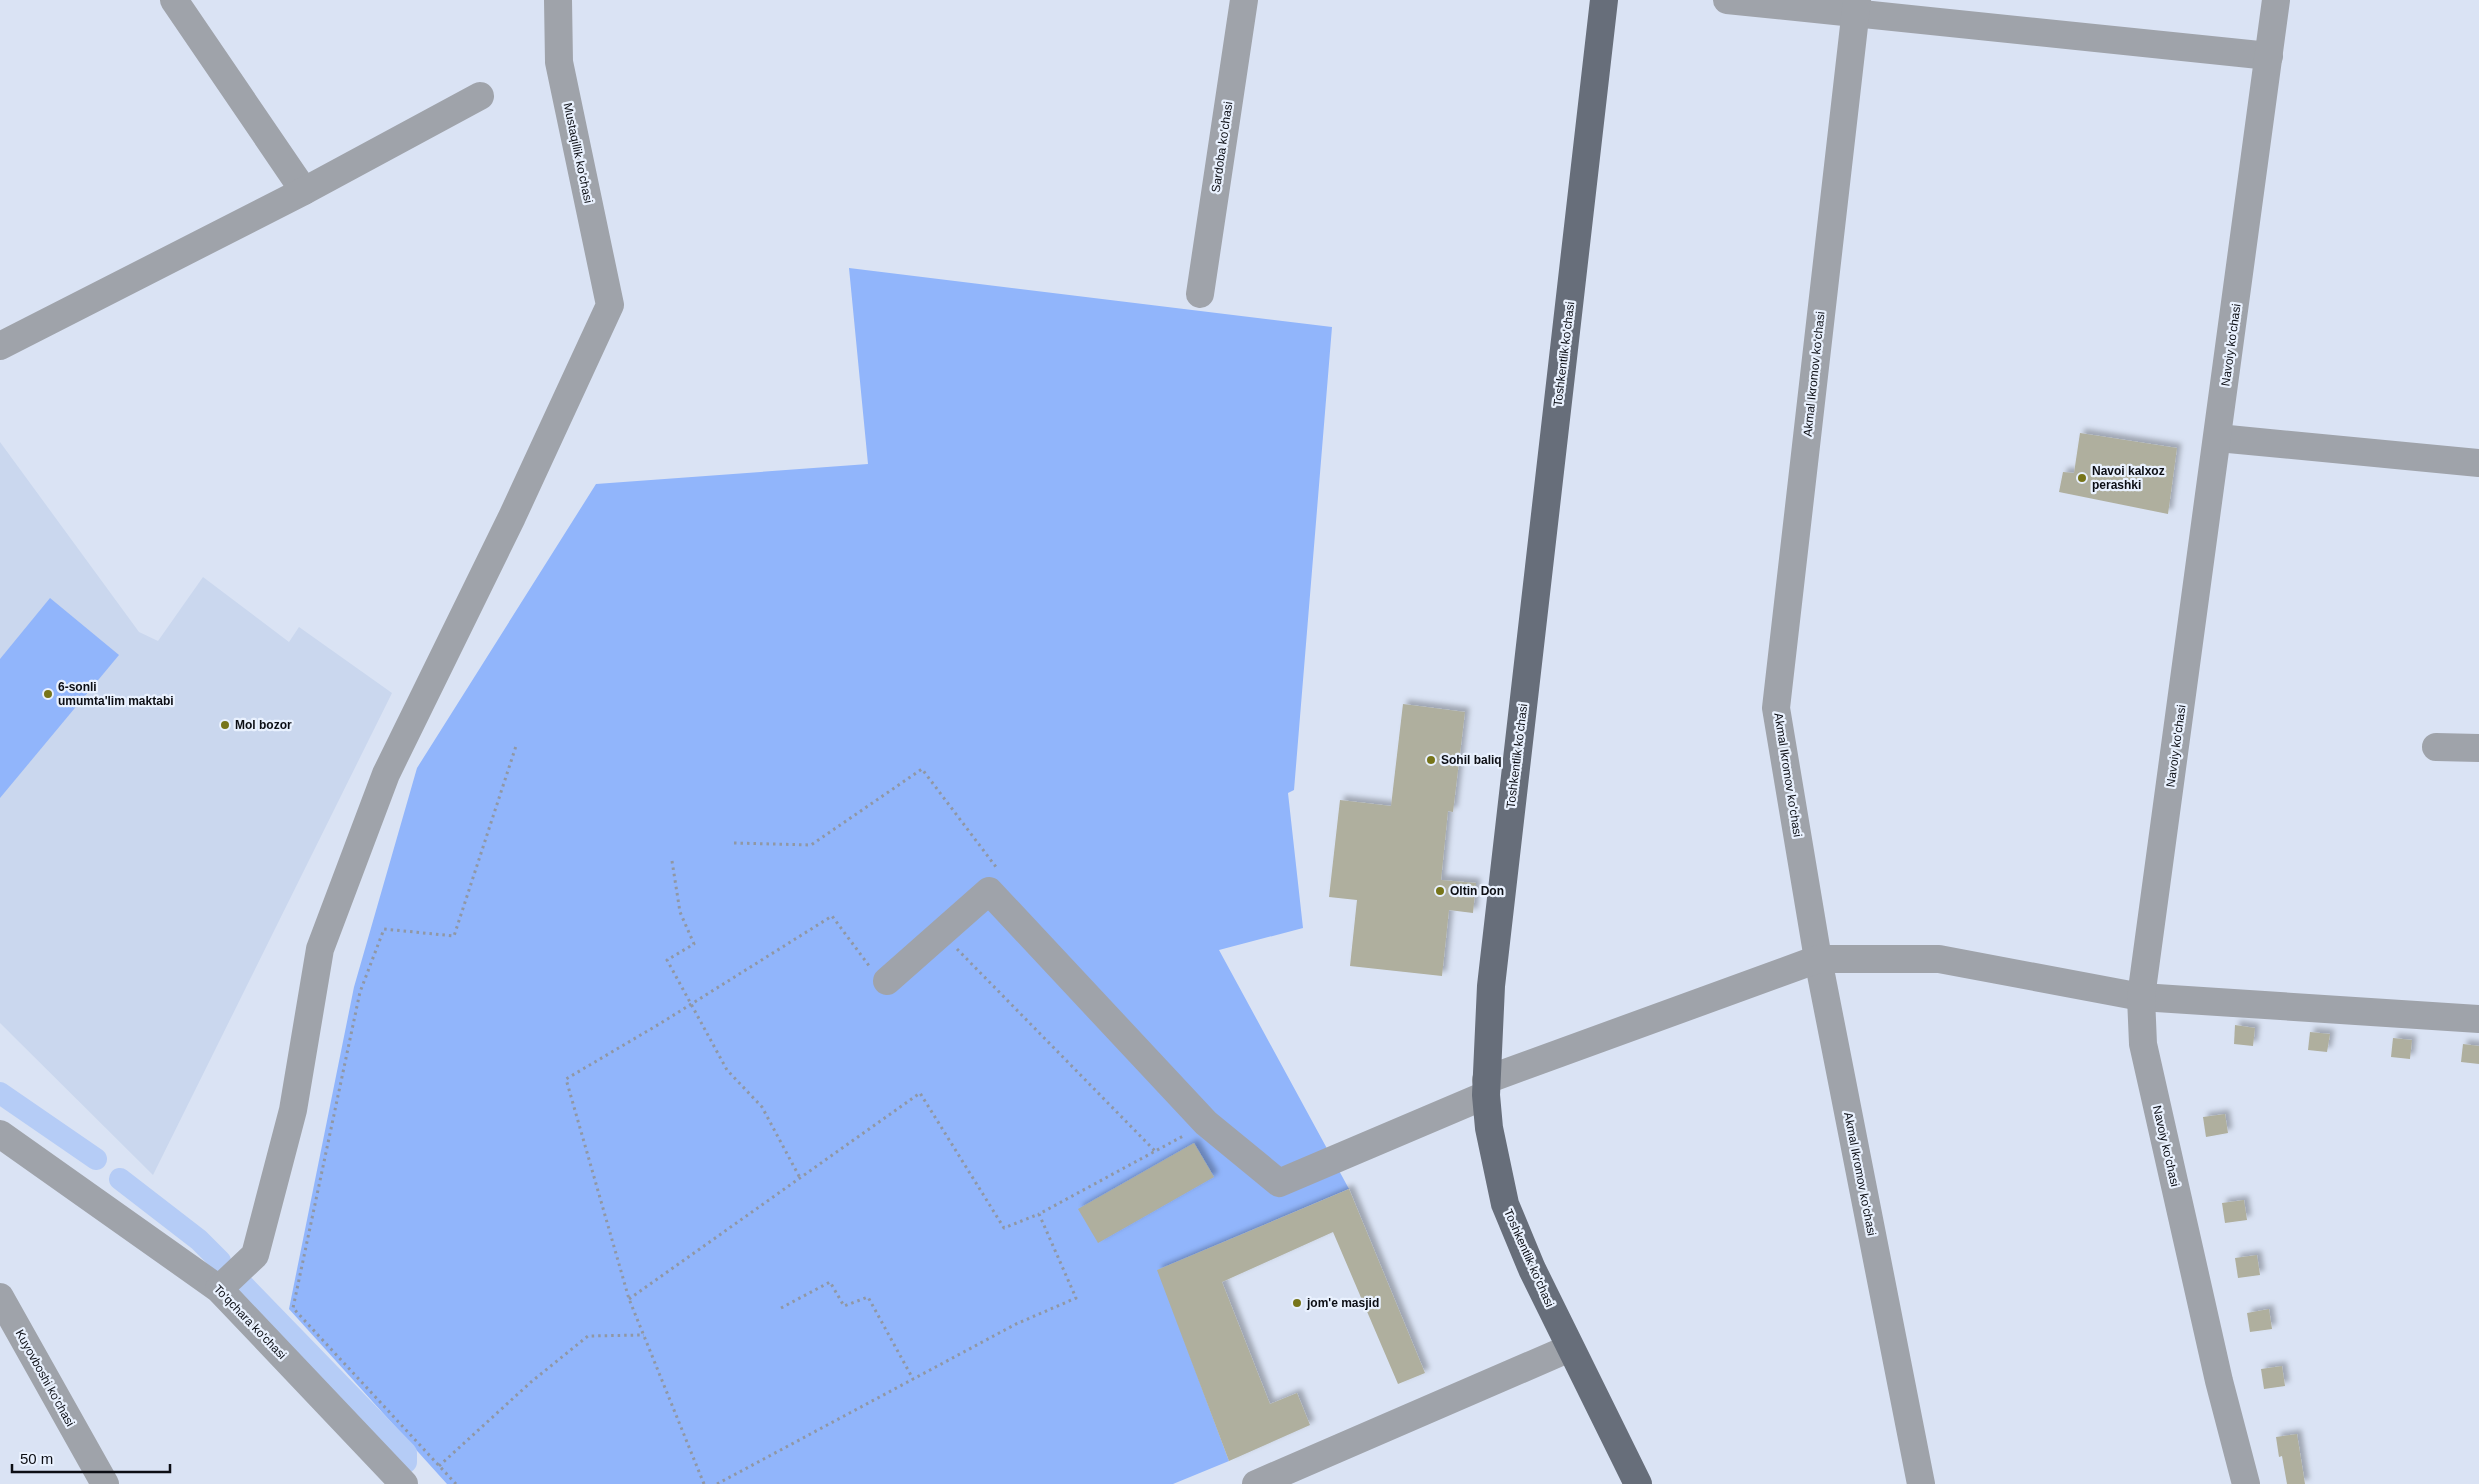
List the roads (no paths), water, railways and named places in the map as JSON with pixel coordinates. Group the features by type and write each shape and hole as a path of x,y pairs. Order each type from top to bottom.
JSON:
{"main road":[{"name":"Toshkentlik ko'chasi","path":"1604,0 1491,986 1486,1088 1488,1128 1505,1204 1532,1269 1638,1484"}],"street":[{"path":"174,0 304,192"},
{"name":"Mustaqillik ko'chasi","path":"220,1289 255,1255 293,1110 320,948 386,774 512,517 610,306 559,62 558,0"},
{"name":"Sardoba ko'chasi","path":"1200,294 1244,0"},
{"path":"1727,0 1856,7 2269,56"},
{"name":"Navoiy ko'chasi","path":"2240,1482 2143,1044 2141,997 2276,0"},
{"name":"Akmal Ikromov ko'chasi","path":"1856,7 1776,708 1818,959 1921,1484"},
{"path":"0,346 304,192 480,96"},
{"path":"2218,438 2479,463"},
{"path":"2436,747 2479,748"},
{"path":"887,981 989,891 1206,1123 1279,1183 1486,1088 1818,959 1939,959 2141,997 2479,1019"},
{"name":"To'qchara ko'chasi","path":"0,1134 220,1289 404,1484"},
{"name":"Kuyovboshi ko'chasi","path":"0,1298 105,1484"},
{"path":"1256,1484 1570,1348"}],"waterway":[{"path":"0,1093 96,1159"},
{"path":"120,1179 199,1240 220,1261"},
{"path":"244,1286 406,1453 406,1462"}],"place":[{"name":"Navoi kalxoz perashki","path":"2082,478"},
{"name":"6-sonli umumta'lim maktabi","path":"48,694"},
{"name":"Mol bozor","path":"225,725"},
{"name":"Sohil baliq","path":"1431,760"},
{"name":"Oltin Don","path":"1440,891"},
{"name":"jom'e masjid","path":"1297,1303"}]}
